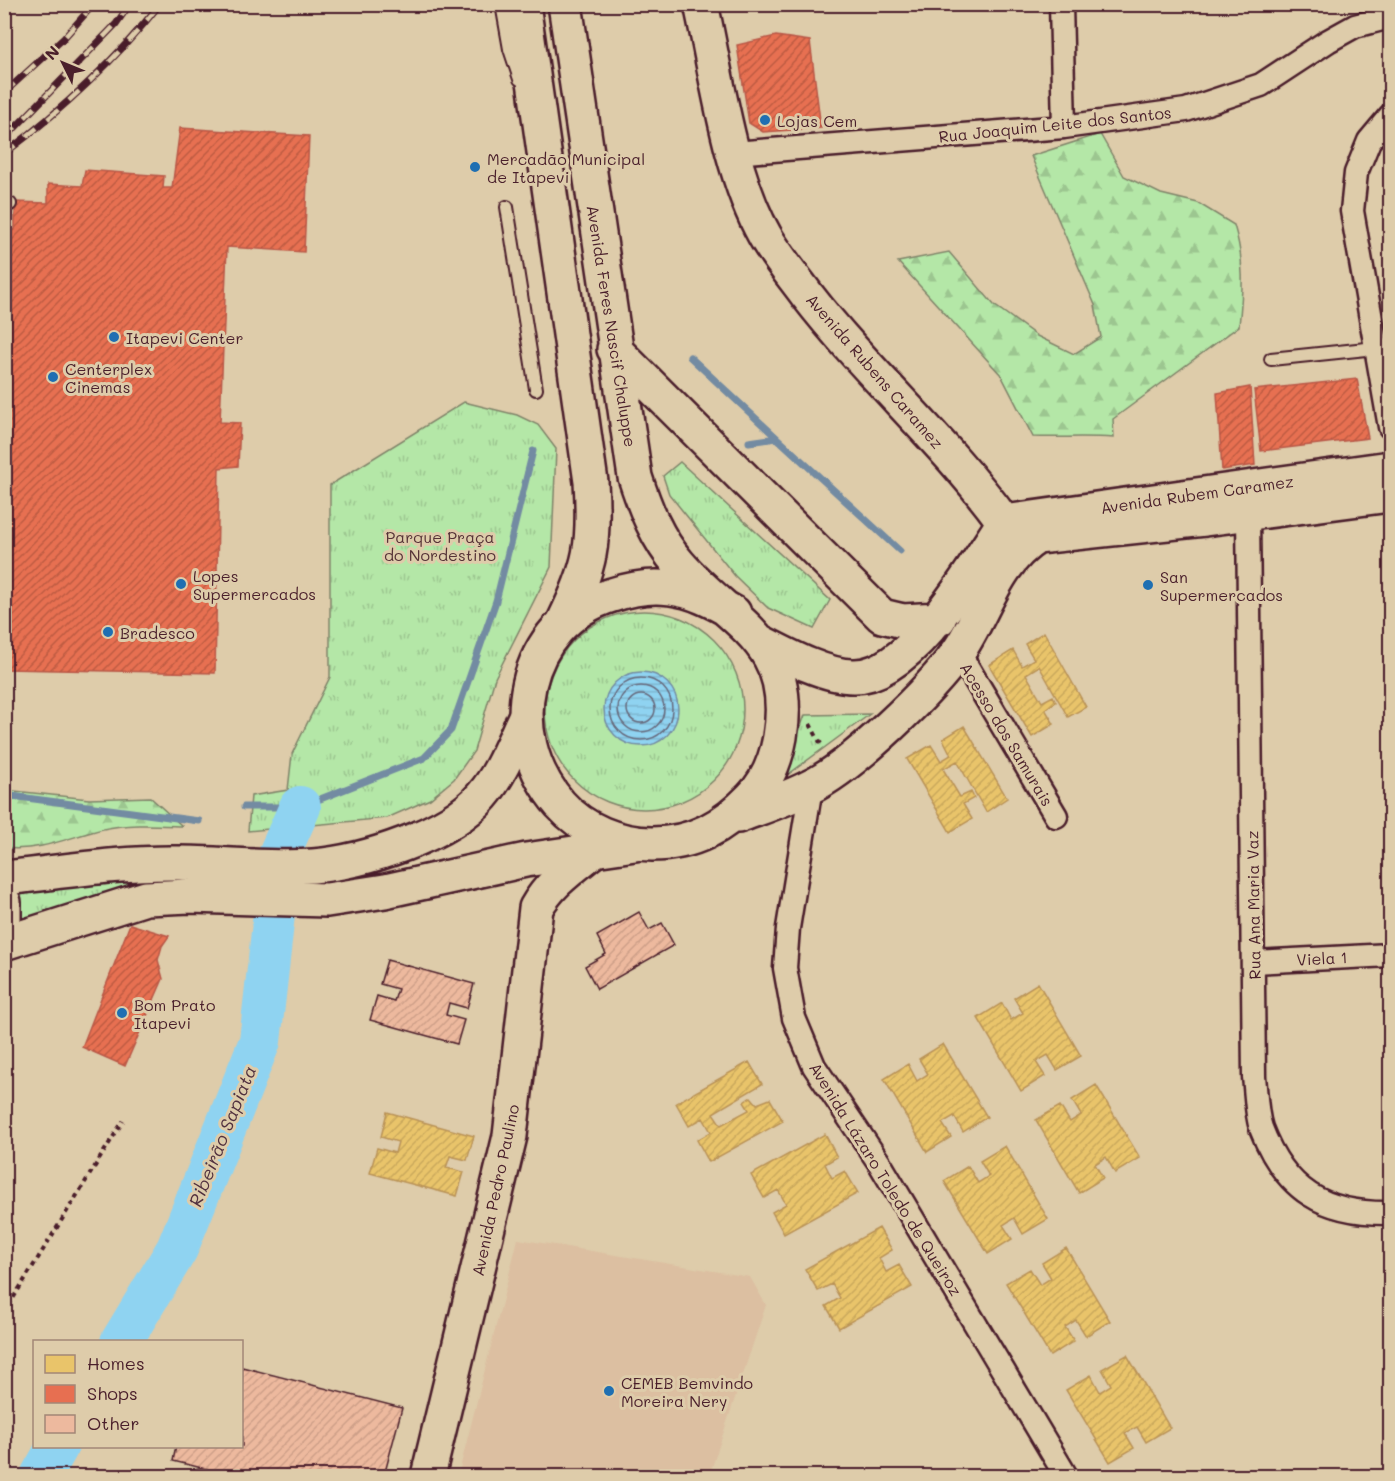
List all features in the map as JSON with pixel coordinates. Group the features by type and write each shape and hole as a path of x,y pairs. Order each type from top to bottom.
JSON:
{"main road":[{"path":"523,4 589,462 593,518 591,552 583,584 564,621 545,646 530,680 525,717 530,753 545,786 569,814 600,834 636,844"},
{"name":"Avenida Feres Nascif Chaluppe","path":"565,4 614,349 635,477 647,513 680,565 734,613"},
{"name":"Avenida Rubens Caramez","path":"701,4 734,153 748,200 765,236 828,321 980,490 1012,534"},
{"path":"614,349 882,616 903,621 939,619"},
{"name":"Avenida Rubem Caramez","path":"1012,534 1390,468"},
{"name":"Avenida Rubem Caramez","path":"1012,534 1037,537 1390,495"},
{"path":"761,642 805,664 854,677 877,672 908,649 939,619 1012,534"},
{"path":"4,943 146,898 190,896 327,900 385,891 526,860 636,844 669,844 702,836 731,819 811,787 864,748 934,680 958,651 990,590 1012,534"},
{"path":"564,621 599,599 633,588 668,587 703,596 734,613 761,642 779,677 783,716 777,755 759,791 731,819"},
{"path":"4,878 175,863 314,866 368,854 423,838 455,820 481,797 501,771 525,717"},
{"name":"Avenida Pedro Paulino","path":"429,1476 510,1136 536,908 545,893 558,879 593,851"},
{"path":"4,902 4,920"}],"street":[{"path":"1061,4 1064,127"},
{"name":"Rua Joaquim Leite dos Santos","path":"734,153 1064,127 1186,110 1261,85 1355,26 1390,17"},
{"path":"1390,117 1369,141 1356,173 1352,211 1390,427"},
{"name":"Rua Ana Maria Vaz","path":"1248,513 1254,1077 1260,1126 1274,1156 1294,1183 1314,1200 1344,1210 1390,1213"},
{"name":"Acesso dos Samurais","path":"958,651 1056,816"},
{"name":"Avenida Lázaro Toledo de Queiroz","path":"811,787 788,928 785,968 794,1018 814,1066 880,1164 1066,1476"},
{"name":"Viela 1","path":"1253,962 1390,955"}],"lane":[{"path":"502,4 510,49 540,134"},
{"path":"507,207 536,388"},
{"path":"1271,359 1376,348"}],"path":[{"path":"4,1313 123,1121"}],"shaded area":[{"name":"CEMEB Bemvindo Moreira Nery","path":"518,1239 750,1277 766,1305 709,1476 458,1476"}],"green space":[{"path":"1100,134 1124,176 1161,194 1198,203 1234,225 1240,251 1242,275 1239,326 1113,419 1114,438 1033,437 1001,375 898,262 949,252 994,305 1037,336 1074,354 1101,337 1095,305 1031,156"},
{"name":"Parque Praça do Nordestino","path":"464,402 517,415 538,425 556,449 551,567 495,678 474,751 454,779 430,799 387,818 248,831 251,796 288,790 292,754 330,677 330,485"},
{"path":"680,462 830,600 814,629 768,608 735,576 669,494 663,476"},
{"path":"644,611 663,613 682,619 699,628 714,640 726,655 735,672 741,691 743,710 741,729 735,748 726,765 714,780 699,792 682,801 663,807 644,809 625,807 606,801 589,792 574,780 562,765 553,748 547,729 545,710 547,691 553,672 562,655 574,640 589,628 606,619 625,613"},
{"path":"870,714 782,779 805,715"},
{"path":"5,790 89,799 150,797 182,826 123,826 103,829 42,846 5,848"},
{"path":"163,875 23,926 20,886"}],"water":[{"path":"641,672 662,678 672,688 678,709 672,730 662,740 641,746 620,740 610,730 604,709 610,688 620,678"}],"building: Homes":[{"path":"1044,632 1086,707 1068,717 1039,666 1026,674 1042,702 1053,696 1056,702 1045,709 1054,724 1032,737 989,665 1013,650 1022,666 1034,659 1025,644"},
{"path":"964,726 1007,798 986,812 957,761 943,769 960,797 971,792 974,798 963,804 972,819 950,832 907,759 931,745 941,761 951,755 943,739"},
{"path":"1038,983 1081,1056 1057,1070 1048,1055 1036,1062 1045,1076 1021,1091 978,1018 1002,1003 1011,1020 1023,1013 1014,998"},
{"path":"943,1044 987,1117 963,1132 954,1116 942,1123 951,1137 927,1152 884,1079 908,1064 917,1081 928,1074 919,1059"},
{"path":"749,1062 762,1084 713,1113 721,1125 749,1110 744,1102 751,1097 757,1104 770,1099 783,1121 709,1162 697,1140 711,1132 703,1118 689,1126 676,1103"},
{"path":"1096,1085 1140,1158 1115,1173 1106,1157 1095,1164 1103,1178 1079,1193 1036,1120 1060,1106 1070,1122 1081,1115 1072,1100"},
{"path":"387,1112 474,1136 467,1160 450,1156 446,1168 464,1172 457,1196 370,1173 377,1148 395,1153 398,1142 381,1137"},
{"path":"825,1134 837,1157 825,1164 832,1178 845,1171 858,1193 784,1234 772,1212 786,1204 778,1190 764,1198 751,1175"},
{"path":"1005,1146 1048,1219 1023,1234 1014,1218 1003,1225 1012,1239 988,1254 944,1181 968,1166 978,1183 989,1176 980,1161"},
{"path":"879,1228 892,1250 879,1258 886,1272 899,1265 912,1287 839,1328 826,1306 840,1298 832,1284 818,1291 805,1269"},
{"path":"1066,1248 1110,1321 1086,1336 1076,1320 1065,1327 1074,1341 1050,1356 1006,1283 1030,1269 1040,1285 1051,1278 1042,1263"},
{"path":"1127,1355 1170,1428 1146,1442 1137,1427 1125,1433 1134,1448 1110,1462 1066,1390 1091,1375 1100,1392 1111,1385 1102,1369"}],"building: Shops":[{"path":"776,36 810,41 821,128 763,132 749,123 737,45"},
{"name":"Itapevi Center","path":"180,128 309,136 304,252 227,247 220,422 240,423 238,466 219,468 215,673 4,669 7,449 4,449 4,230 15,230 15,202 48,203 48,184 82,186 85,170 164,176 163,188 172,188"},
{"path":"1357,379 1368,438 1261,451 1254,390"},
{"path":"1250,387 1255,465 1222,470 1217,393"},
{"name":"Bom Prato Itapevi","path":"130,924 169,936 162,946 158,960 163,979 125,1066 82,1047"}],"building: Other":[{"path":"639,912 649,930 662,923 674,945 597,989 585,966 606,954 597,936"},
{"path":"387,960 474,984 467,1008 449,1003 446,1015 464,1020 457,1044 370,1020 377,996 394,1001 398,989 380,984"},
{"path":"243,1367 402,1408 384,1476 235,1476 173,1461 176,1448 243,1448"}],"waterway":[{"path":"690,357 777,438"},
{"path":"749,442 777,438 900,551"},
{"path":"244,807 300,807 424,758 451,730 496,601 533,451"},
{"path":"4,795 199,821"},
{"name":"Ribeirão Sapiata","path":"280,852 300,807"},
{"name":"Ribeirão Sapiata","path":"122,1340 177,1249 260,1041 274,914"},
{"name":"Ribeirão Sapiata","path":"41,1476 57,1448"}],"railway":[{"path":"4,93 64,38 94,4"},
{"path":"4,135 11,132 116,24 130,4"},
{"path":"4,154 87,84 160,4"}],"place":[{"name":"Lojas Cem","path":"765,120"},
{"name":"Mercadão Municipal de Itapevi","path":"475,167"},
{"name":"Itapevi Center","path":"114,337"},
{"name":"Centerplex Cinemas","path":"53,377"},
{"name":"Lopes Supermercados","path":"181,584"},
{"name":"San Supermercados","path":"1148,585"},
{"name":"Bradesco","path":"108,632"},
{"name":"Bom Prato Itapevi","path":"122,1013"},
{"name":"CEMEB Bemvindo Moreira Nery","path":"609,1391"}]}
